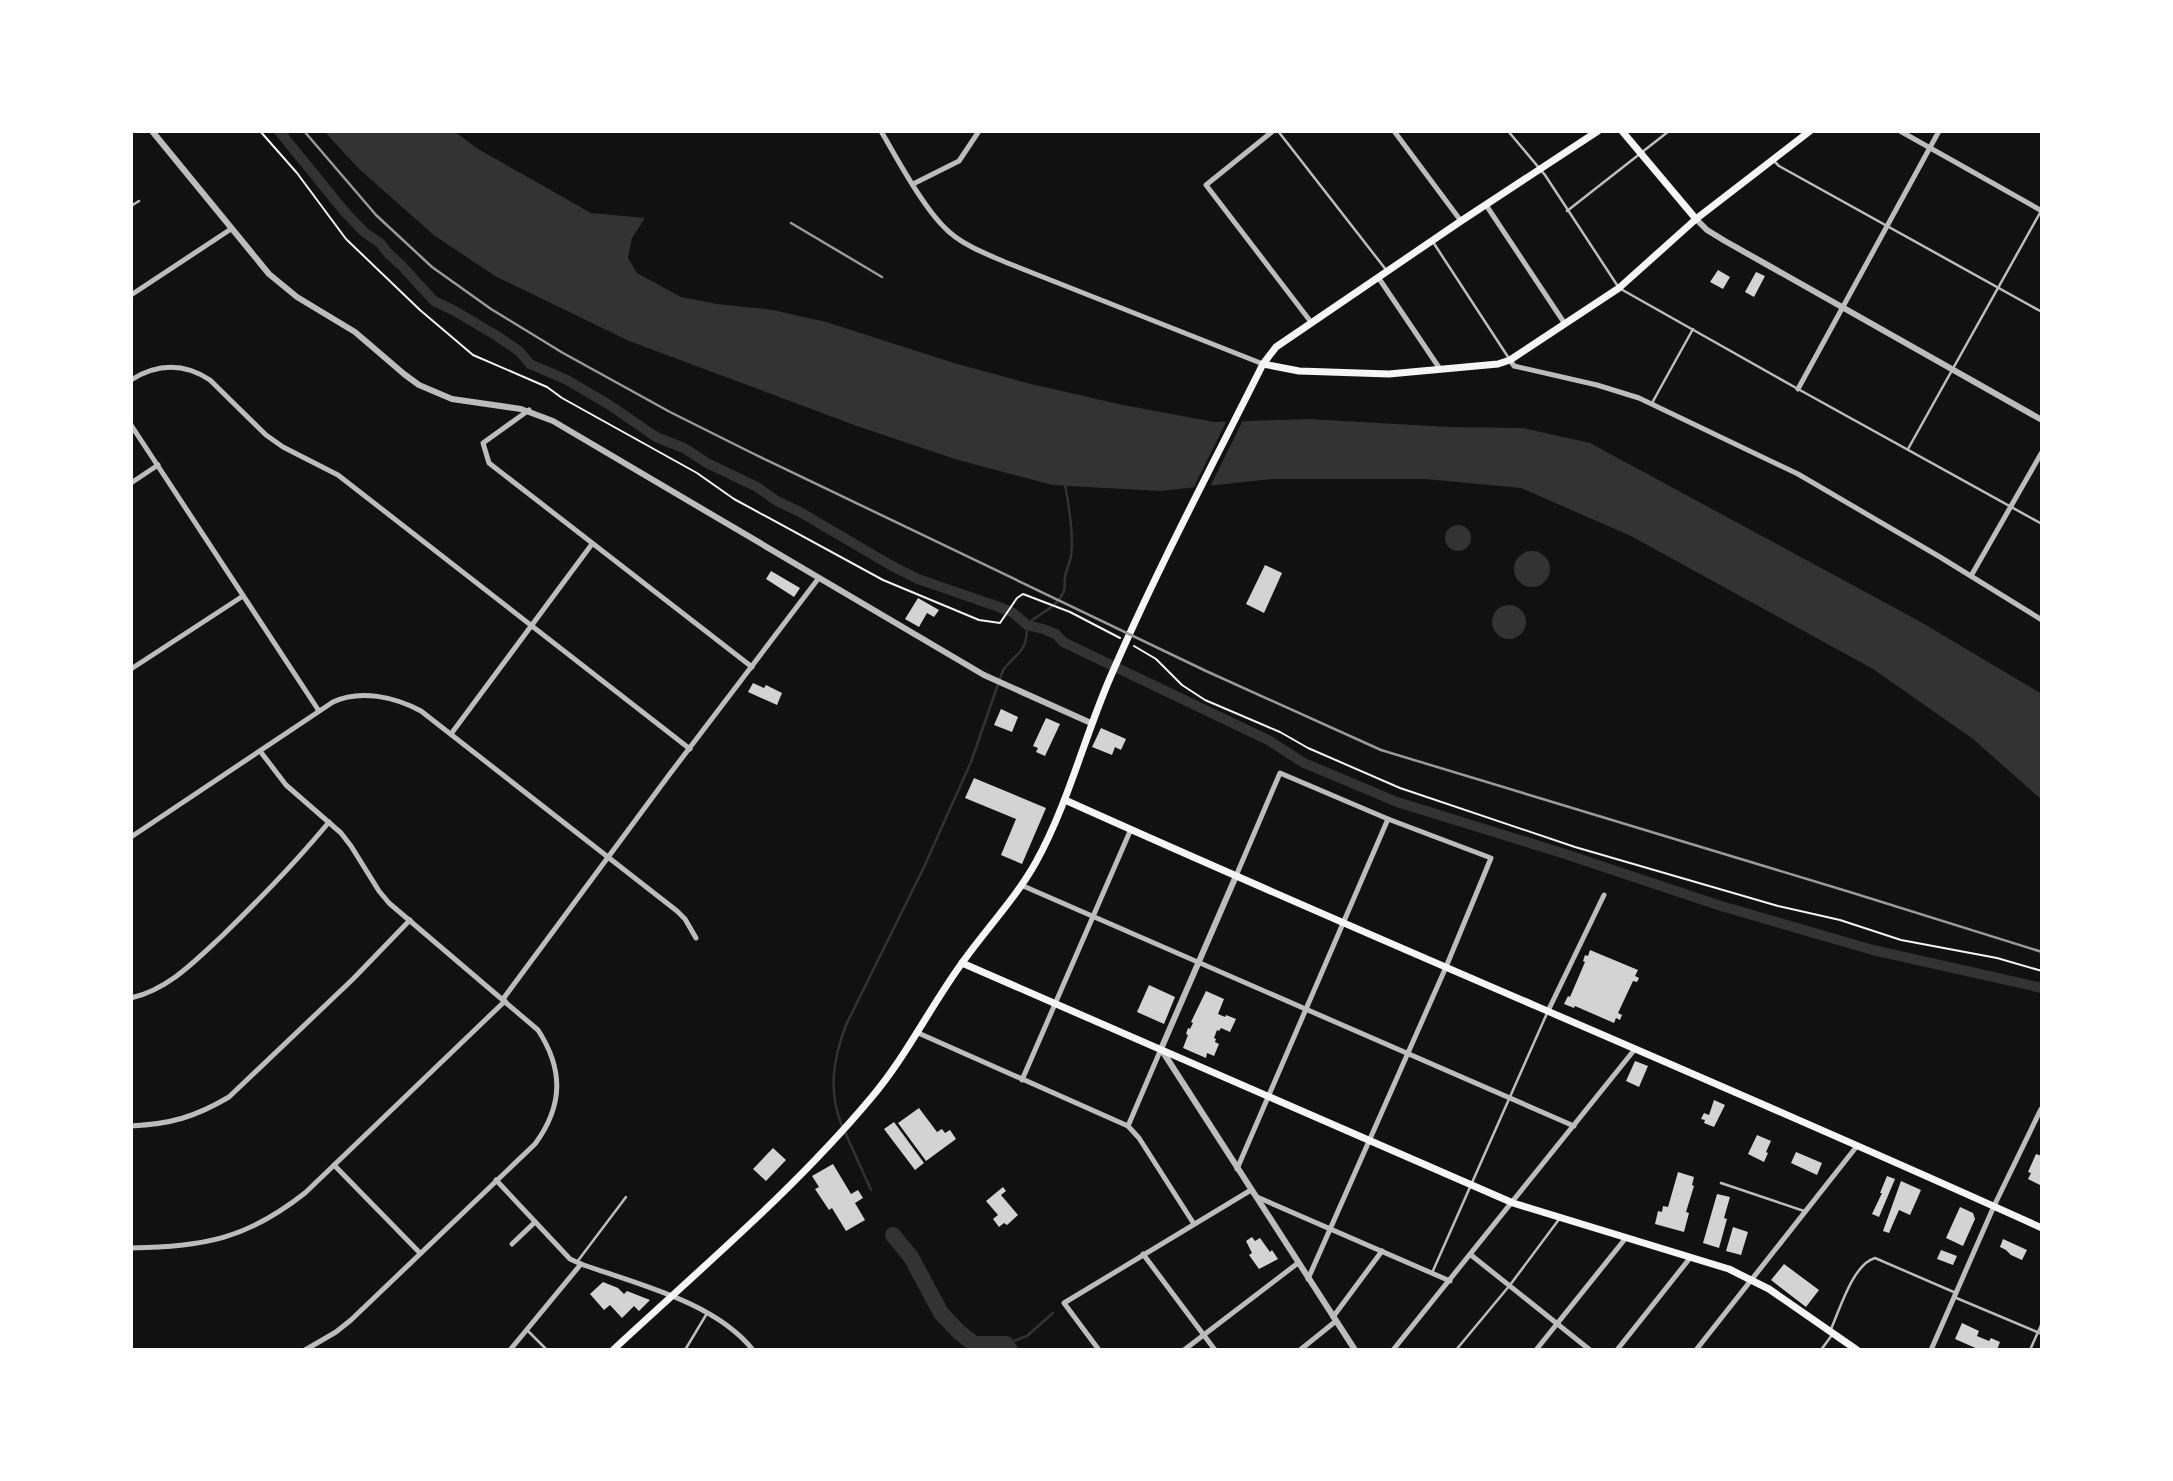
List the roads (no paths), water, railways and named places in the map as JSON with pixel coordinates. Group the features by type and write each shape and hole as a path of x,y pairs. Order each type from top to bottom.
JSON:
{"main road":[{"path":"613,1350 780,1196 854,1117 892,1071 962,963 1021,886 1037,861 1065,800 1091,723 1120,656 1263,364 1276,347 1598,131"},
{"path":"1622,131 1696,219"},
{"path":"1263,364 1299,371 1389,374 1498,364 1510,360 1619,288 1696,219 1810,131"},
{"path":"1065,800 2042,1228"},
{"path":"962,963 1513,1203 1729,1269 1752,1279 1857,1350"}],"street":[{"path":"152,131 256,260 278,282 297,297 355,332 419,385 452,399 529,410 552,421 993,680 1091,723"},
{"path":"881,131 932,213 945,228 977,250 1263,364"},
{"path":"914,184 959,161 979,131"},
{"path":"1275,131 1206,185 1311,322"},
{"path":"1394,131 1461,221"},
{"path":"1900,131 2042,211"},
{"path":"1798,389 1939,131"},
{"path":"1486,205 1565,324"},
{"path":"1696,219 1707,230 1725,241 2042,420"},
{"path":"131,295 231,229"},
{"path":"1378,277 1440,369"},
{"path":"1510,360 1514,366 1597,385 1651,404 1798,474 2042,620"},
{"path":"131,380 147,371 171,366 201,374 267,435 283,447 338,475 690,749"},
{"path":"529,410 483,443 489,463 752,667"},
{"path":"131,425 319,711"},
{"path":"1971,576 2042,452"},
{"path":"131,483 158,465"},
{"path":"451,734 593,544"},
{"path":"131,1248 187,1246 224,1238 246,1230 287,1208 504,1000 818,579"},
{"path":"131,669 243,596"},
{"path":"131,837 333,702 361,695 385,699 409,705 451,734 677,911 696,938"},
{"path":"260,751 286,785 329,822 351,846 379,891 530,1021 546,1043 555,1066 556,1094 550,1121 535,1144 351,1320 305,1350"},
{"path":"1128,1126 1280,774 1491,858 1408,1055 1308,1279"},
{"path":"1237,1169 1388,818"},
{"path":"131,998 167,983 186,970 291,867 329,822"},
{"path":"1022,1080 1131,829"},
{"path":"1021,886 1574,1126"},
{"path":"1548,1012 1604,895"},
{"path":"131,1126 178,1121 208,1110 229,1097 354,979 410,920"},
{"path":"916,1032 1128,1126 1139,1138 1194,1224"},
{"path":"1161,1049 1355,1350"},
{"path":"1393,1350 1635,1049"},
{"path":"1931,1350 1994,1206 2041,1109"},
{"path":"1696,1350 1857,1146"},
{"path":"334,1165 420,1253"},
{"path":"496,1180 570,1259 708,1312 733,1328 753,1350"},
{"path":"1099,1350 1064,1303 1194,1224 1253,1193"},
{"path":"1253,1193 1331,1230 1450,1280"},
{"path":"512,1244 535,1222"},
{"path":"1536,1350 1626,1239"},
{"path":"1300,1350 1334,1319 1382,1251"},
{"path":"1143,1254 1215,1350"},
{"path":"1471,1255 1590,1350"},
{"path":"1616,1350 1690,1258"},
{"path":"510,1350 579,1263"},
{"path":"1184,1350 1298,1263"}],"lane":[{"path":"1275,131 1387,271"},
{"path":"1508,131 1539,170 1619,288 2042,524"},
{"path":"1567,211 1669,131"},
{"path":"1773,160 1779,166 2042,312"},
{"path":"131,206 139,201"},
{"path":"1908,449 2042,211"},
{"path":"1432,241 1510,360"},
{"path":"1651,404 1693,329"},
{"path":"1432,1273 1548,1012"},
{"path":"1721,1183 1805,1211"},
{"path":"579,1263 625,1197"},
{"path":"1457,1350 1560,1218"},
{"path":"1821,1350 1831,1334 1854,1276 1864,1263 1875,1258 2040,1334"},
{"path":"685,1350 708,1312"},
{"path":"2030,1350 2040,1334 2042,1323"},
{"path":"526,1330 547,1350"}],"waterway":[{"path":"279,131 344,211 364,232 380,243 434,301 497,336 519,351 530,364 567,380 656,437 684,448 707,463 757,487 777,501 918,579 1012,612 1027,625 1056,634 1063,642 1268,740 1304,763 1397,802 1721,906 1873,950 2042,988"},
{"path":"842,1126 835,1101 834,1076 846,1025 924,867 971,762 1003,670 1024,646 1027,625 1056,603 1064,591 1072,539 1065,485"},
{"path":"845,1132 871,1190"},
{"path":"893,1235 911,1257 941,1313 959,1332 974,1344 1006,1344 1010,1350"},
{"path":"1006,1344 1027,1336 1053,1313"},
{"path":"974,1344 980,1350"}],"railway":[{"path":"304,131 376,215 432,267 491,309 563,353 670,412 752,453 1206,671 1381,750 2042,952"},
{"path":"791,223 882,277"}]}
